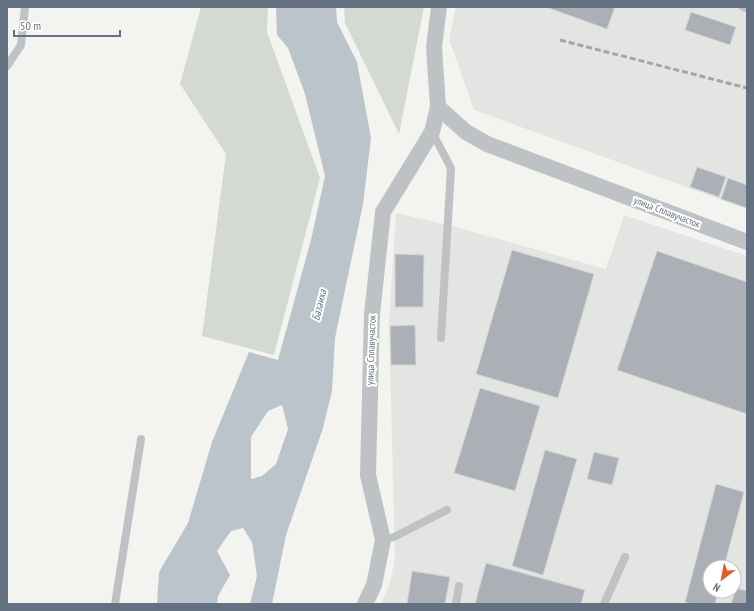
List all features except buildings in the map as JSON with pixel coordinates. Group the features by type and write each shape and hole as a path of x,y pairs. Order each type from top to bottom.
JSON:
{"street":[{"name":"улица Сплавучасток","path":"365,604 374,585 383,540 368,475 372,314 383,212 432,132 438,107 434,47 439,7"},
{"name":"улица Сплавучасток","path":"438,107 466,132 487,144 747,242"}],"lane":[{"path":"7,66 21,45 25,7"},
{"path":"743,7 747,8"},
{"path":"432,132 450,168 441,338"},
{"path":"115,604 141,439"},
{"path":"383,540 394,537 446,510"},
{"path":"604,604 626,557"},
{"path":"456,604 459,586"}],"shaded area":[{"path":"201,7 268,7 267,32 320,178 274,355 202,336 226,154 180,84"},
{"path":"344,7 424,7 399,134 345,23"},
{"path":"456,7 747,7 747,209 474,110 449,39"},
{"path":"396,213 448,225 606,269 624,215 747,256 747,604 381,604 390,583 395,559 389,322"}],"water":[{"name":"Базаиха","path":"276,7 336,7 337,22 357,62 371,138 363,204 335,338 332,391 323,428 286,535 272,604 250,604 257,576 252,542 243,528 231,531 217,551 230,575 218,596 217,604 157,604 159,572 188,523 212,442 249,352 278,360 311,240 325,176 305,94 288,48 277,35","holes":["282,405 288,429 276,464 262,476 251,479 251,437 268,411"]}],"railway":[{"path":"560,40 747,88"}]}
